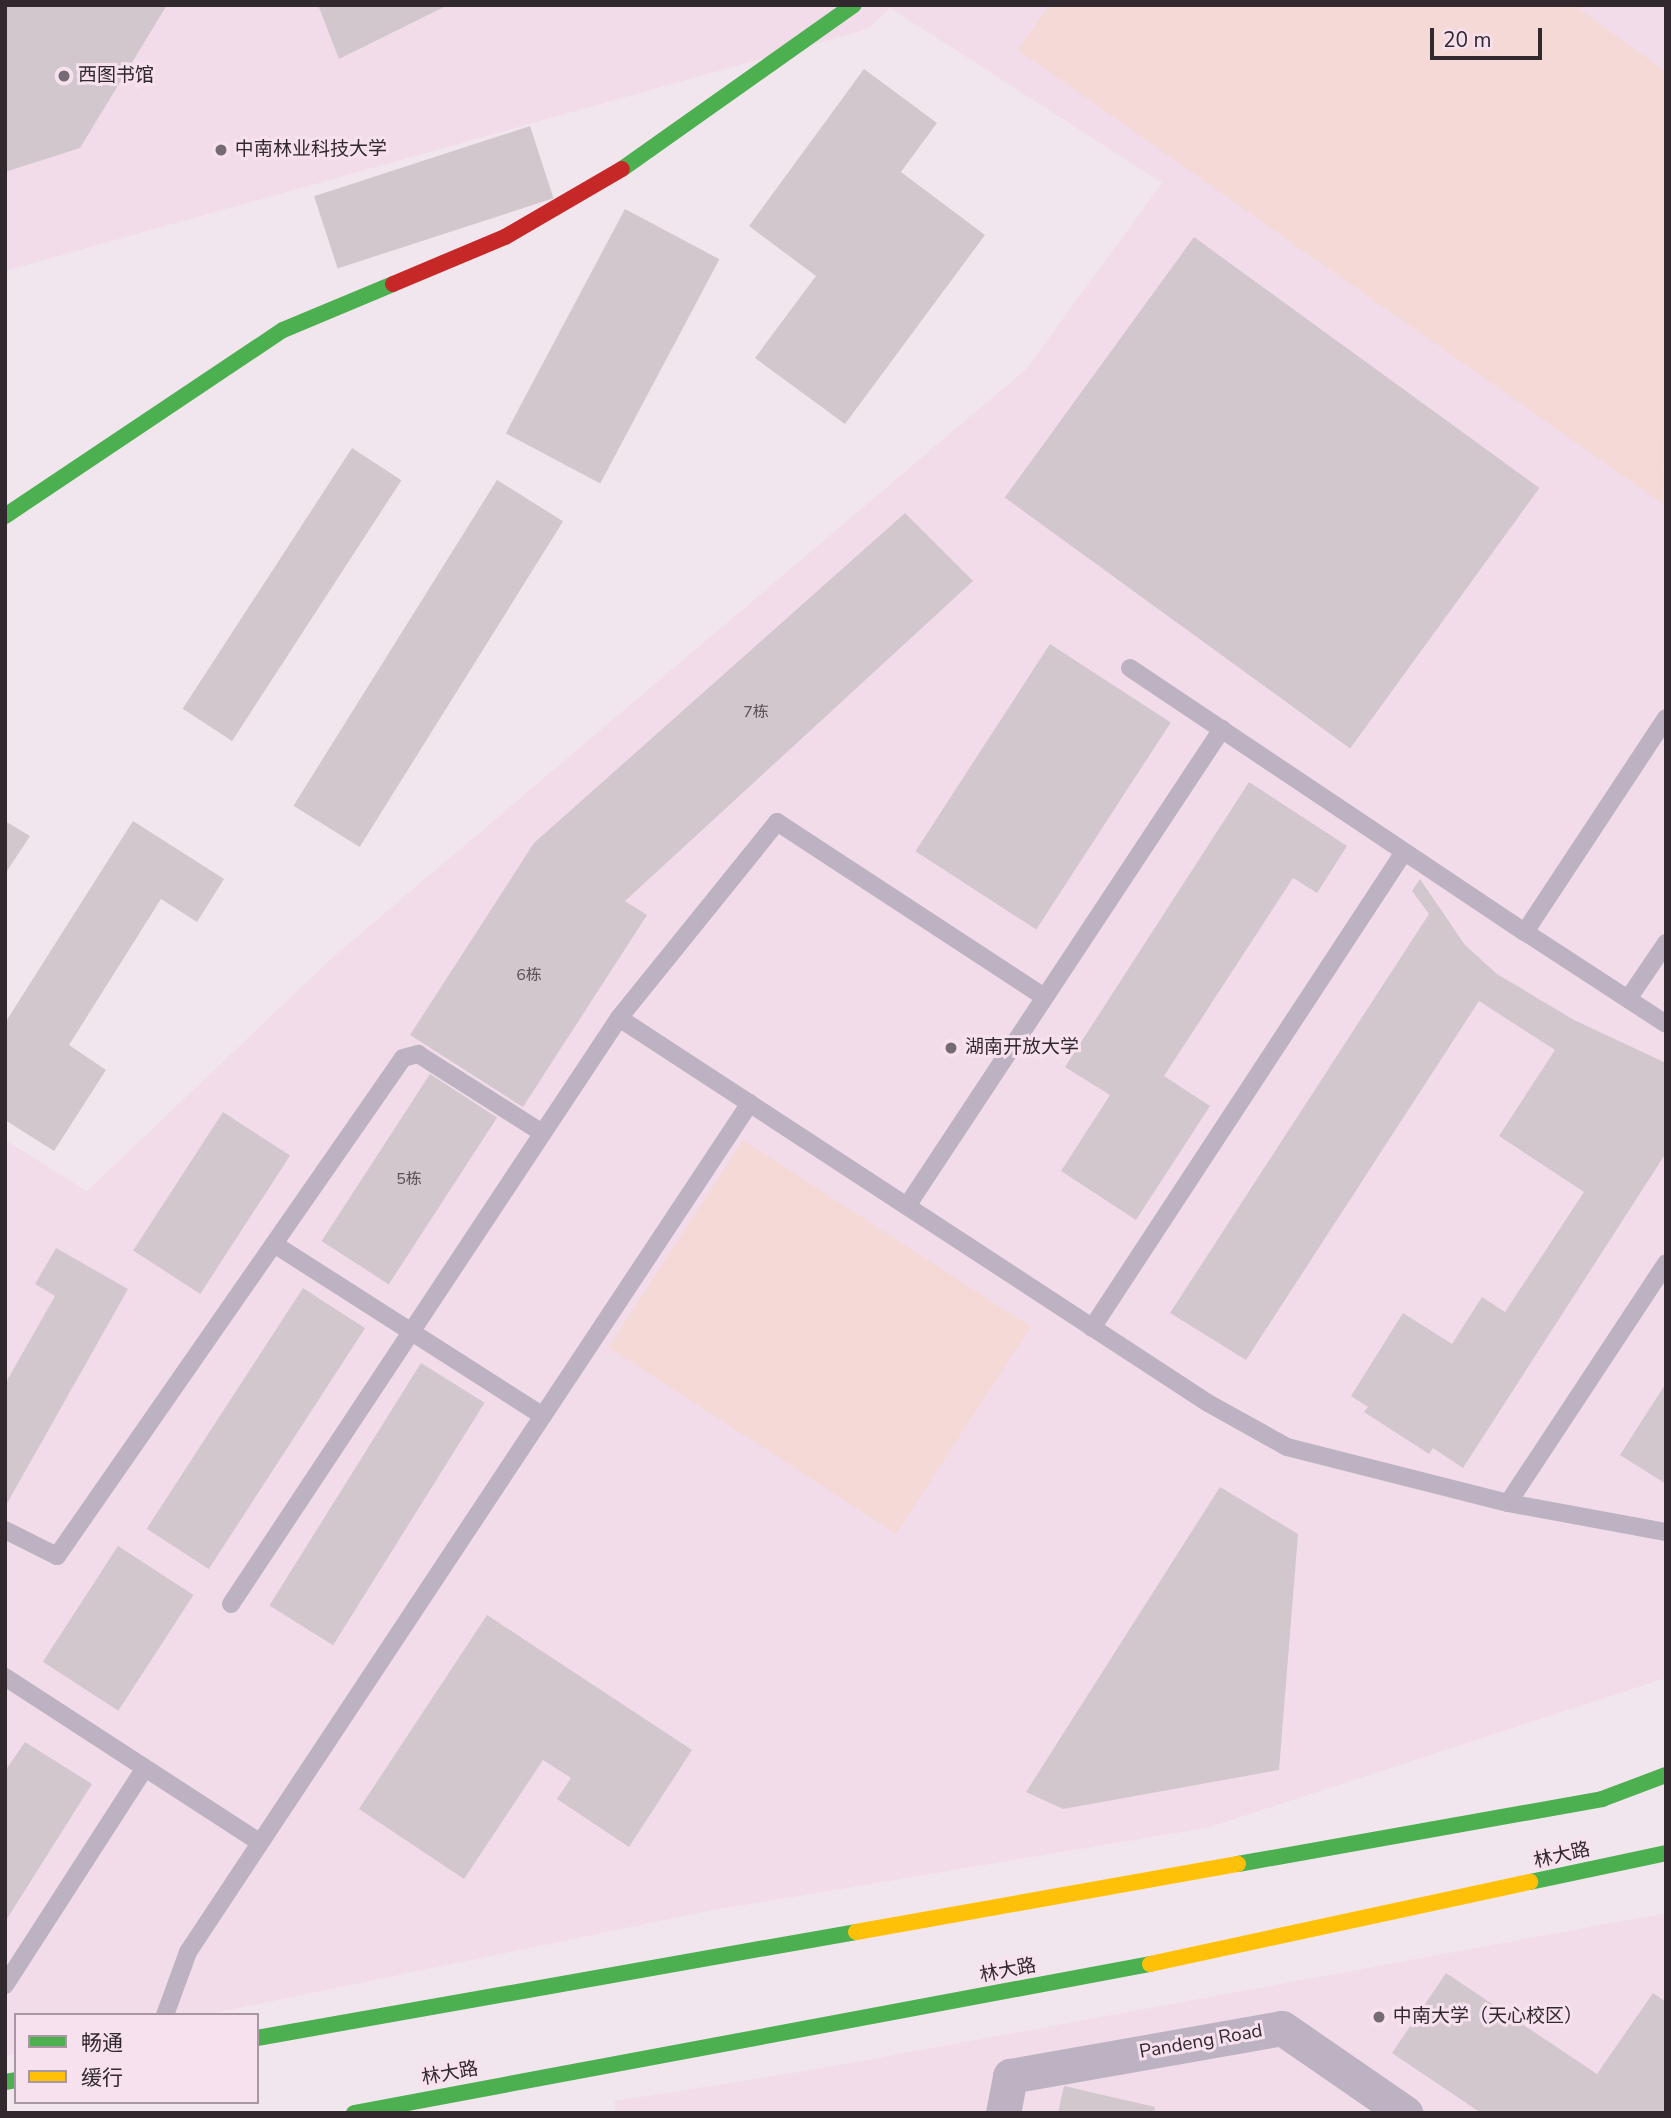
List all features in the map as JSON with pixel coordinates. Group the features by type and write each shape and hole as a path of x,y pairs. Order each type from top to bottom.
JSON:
{"main road":[{"path":"5,516 284,330 505,237 620,170 854,5"},
{"path":"259,2038 1602,1799 1666,1775"},
{"name":"林大路","path":"354,2113 1041,1987 1666,1853"}],"street":[{"name":"Pandeng Road","path":"1003,2113 1010,2076 1282,2028 1405,2113"}],"lane":[{"path":"1129,667 1666,1024"},
{"path":"1525,932 1666,718"},
{"path":"908,1206 1222,729"},
{"path":"231,1604 409,1330 619,1018 776,822 1044,998"},
{"path":"1092,1328 1404,852"},
{"path":"1629,999 1666,943"},
{"path":"619,1018 1208,1403 1287,1447 1508,1503 1666,1532"},
{"path":"5,1530 57,1556 403,1058 418,1054 541,1132"},
{"path":"165,2013 188,1952 750,1103"},
{"path":"274,1244 543,1416"},
{"path":"1508,1503 1666,1264"},
{"path":"5,1677 259,1842"},
{"path":"5,1984 145,1768"}],"shaded area":[{"name":"湖南开放大学","path":"5,5 1666,5 1666,1678 1207,1828 709,1911 215,2013 14,2013 14,2054 5,2056 5,1140 87,1191 334,956 1026,369 1162,183 890,8 868,29 5,271"},
{"path":"1049,5 1574,5 1666,72 1663,504 1018,50"},
{"path":"743,1140 1031,1327 896,1534 608,1347"},
{"name":"中南大学（天心校区）","path":"1666,1913 1666,2113 615,2113 615,2101 817,2069"}],"building":[{"name":"西图书馆","path":"5,5 167,5 80,148 5,172"},
{"path":"318,5 448,5 339,59"},
{"path":"864,69 937,123 901,172 985,235 845,424 755,358 816,276 749,226"},
{"path":"530,126 553,198 338,268 314,196"},
{"path":"625,209 719,259 600,484 506,433"},
{"path":"1194,237 1539,488 1350,748 1005,498"},
{"path":"352,448 401,480 232,741 183,709"},
{"path":"497,480 563,521 360,847 294,806"},
{"path":"905,513 973,581 625,901 647,915 523,1107 410,1035 534,843"},
{"path":"1050,644 1171,722 1036,930 915,851"},
{"path":"1249,782 1347,846 1317,893 1293,878 1164,1076 1210,1106 1136,1220 1061,1171 1110,1095 1065,1067"},
{"path":"5,821 30,836 5,874"},
{"path":"133,821 224,879 197,922 161,899 69,1045 106,1070 54,1151 5,1120 5,1023"},
{"path":"1420,879 1465,945 1497,974 1574,1020 1666,1063 1666,1153 1463,1468 1433,1448 1429,1454 1364,1412 1368,1407 1351,1396 1403,1313 1452,1344 1482,1297 1505,1312 1584,1192 1499,1136 1555,1050 1479,1001 1246,1360 1170,1313 1429,914 1412,891"},
{"path":"430,1074 497,1118 389,1284 322,1241"},
{"path":"223,1112 290,1156 200,1294 133,1250"},
{"path":"56,1248 128,1289 5,1507 5,1384 55,1296 35,1284"},
{"path":"303,1288 365,1328 209,1569 147,1529"},
{"path":"421,1363 485,1403 333,1645 269,1606"},
{"path":"1666,1383 1666,1484 1620,1455"},
{"path":"1220,1487 1298,1534 1279,1770 1063,1809 1026,1792"},
{"path":"118,1546 193,1595 118,1711 43,1662"},
{"path":"487,1615 692,1750 629,1847 557,1799 571,1778 543,1760 464,1879 359,1809"},
{"path":"25,1742 92,1784 5,1922 5,1771"},
{"path":"1446,1973 1597,2074 1653,1993 1666,2002 1666,2113 1481,2113 1392,2053"},
{"path":"1064,2086 1155,2107 1154,2113 1058,2113"}],"traffic: fast":[{"path":"622,169 854,5"},
{"path":"5,516 283,330 393,284"},
{"path":"1238,1864 1602,1799 1666,1775"},
{"path":"1530,1882 1666,1853"},
{"path":"259,2038 856,1932"},
{"path":"354,2113 1150,1964"},
{"path":"5,2082 14,2080"}],"traffic: slow":[{"path":"856,1932 1238,1864"},
{"path":"1150,1964 1530,1882"}],"traffic: jam":[{"path":"393,284 505,237 622,169"}],"place":[{"name":"西图书馆","path":"64,76"},
{"name":"中南林业科技大学","path":"221,150"},
{"name":"湖南开放大学","path":"951,1048"},
{"name":"中南大学（天心校区）","path":"1379,2017"}]}
